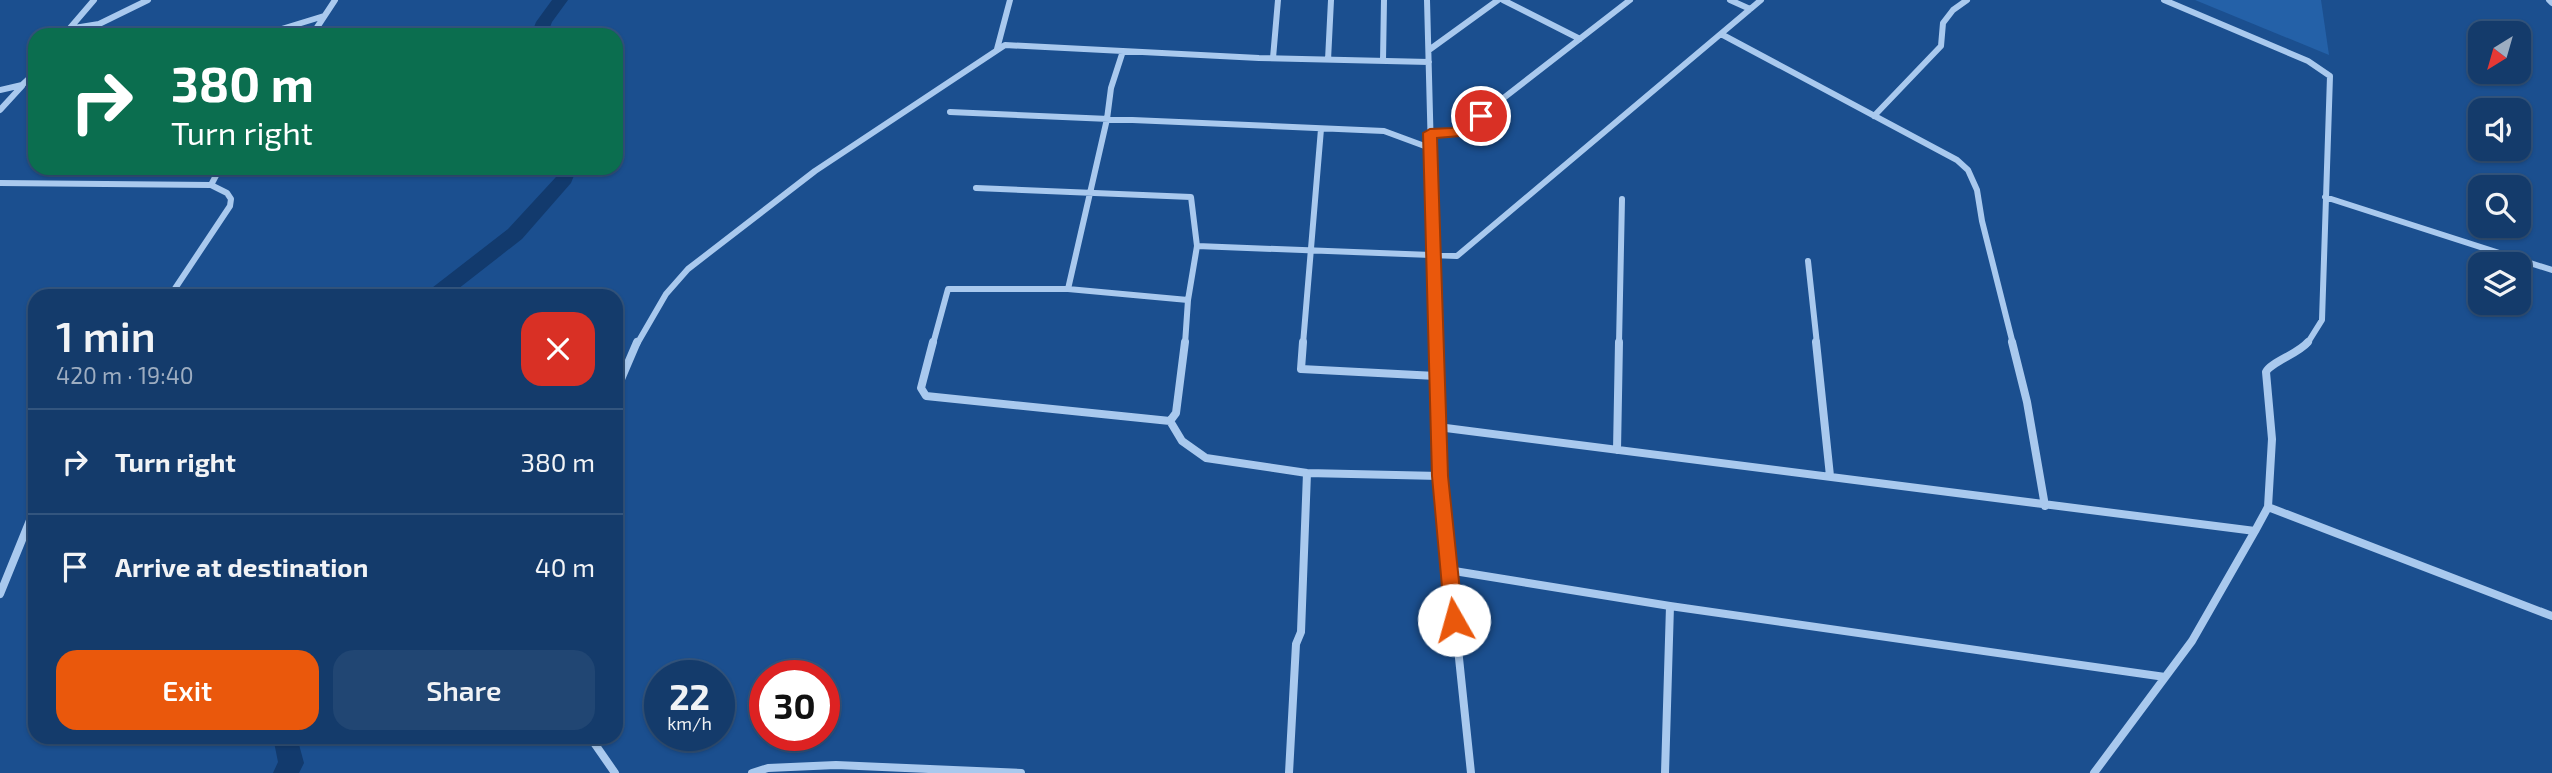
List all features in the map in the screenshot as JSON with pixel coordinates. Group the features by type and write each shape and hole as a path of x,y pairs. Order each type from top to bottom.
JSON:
{"street":[{"path":"70,28 94,0"},
{"path":"91,28 148,0"},
{"path":"316,28 335,0"},
{"path":"997,48 1010,0"},
{"path":"1273,58 1278,0"},
{"path":"1329,60 1331,0"},
{"path":"1383,61 1384,0"},
{"path":"1427,0 1440,476 1471,773"},
{"path":"1429,50 1501,0 1580,39"},
{"path":"1430,133 1461,131 1630,0"},
{"path":"1730,0 1750,9"},
{"path":"1197,246 1451,257 1462,253 1761,0"},
{"path":"1874,116 1941,46 1944,23 1953,10 1967,0"},
{"path":"2094,773 2192,641 2268,507 2272,439 2266,372 2269,366 2284,361 2311,343 2322,320 2330,74 2308,61 2164,0"},
{"path":"285,28 324,16"},
{"path":"1721,34 1957,160 1968,170 2027,402 2045,506"},
{"path":"623,375 642,332 666,294 688,269 815,171 997,48 1010,44 1273,58 1430,62"},
{"path":"1068,289 1107,119 1111,88 1123,51"},
{"path":"0,110 28,80"},
{"path":"0,90 22,85"},
{"path":"950,113 1394,133 1409,142 1430,148"},
{"path":"1321,128 1301,369 1436,376"},
{"path":"211,186 216,175"},
{"path":"0,183 211,186 227,193 231,199 230,205 175,289"},
{"path":"976,188 1089,190 1191,197 1197,246 1188,300 1183,374 1176,413 1170,421"},
{"path":"2325,197 2552,270"},
{"path":"1617,450 1622,199"},
{"path":"1808,261 1830,476"},
{"path":"1170,421 926,396 921,388 948,289 1068,289 1188,300"},
{"path":"1170,421 1182,442 1206,457 1307,473 1440,476"},
{"path":"1438,427 2255,531"},
{"path":"1289,773 1296,644 1301,618 1307,473"},
{"path":"2268,507 2552,616"},
{"path":"0,594 5,572 28,523"},
{"path":"1448,570 1670,606 2165,677"},
{"path":"1665,773 1670,606"},
{"path":"595,744 615,773"},
{"path":"752,773 759,768 805,765 1021,773"}],"shaded area":[{"path":"2195,0 2321,0 2329,55"}],"waterway":[{"path":"542,28 560,0"},
{"path":"444,289 515,234 565,175"},
{"path":"286,773 291,763 287,744"}],"route":[{"path":"1454,620 1440,476 1430,133 1455,133 1481,116"}]}
